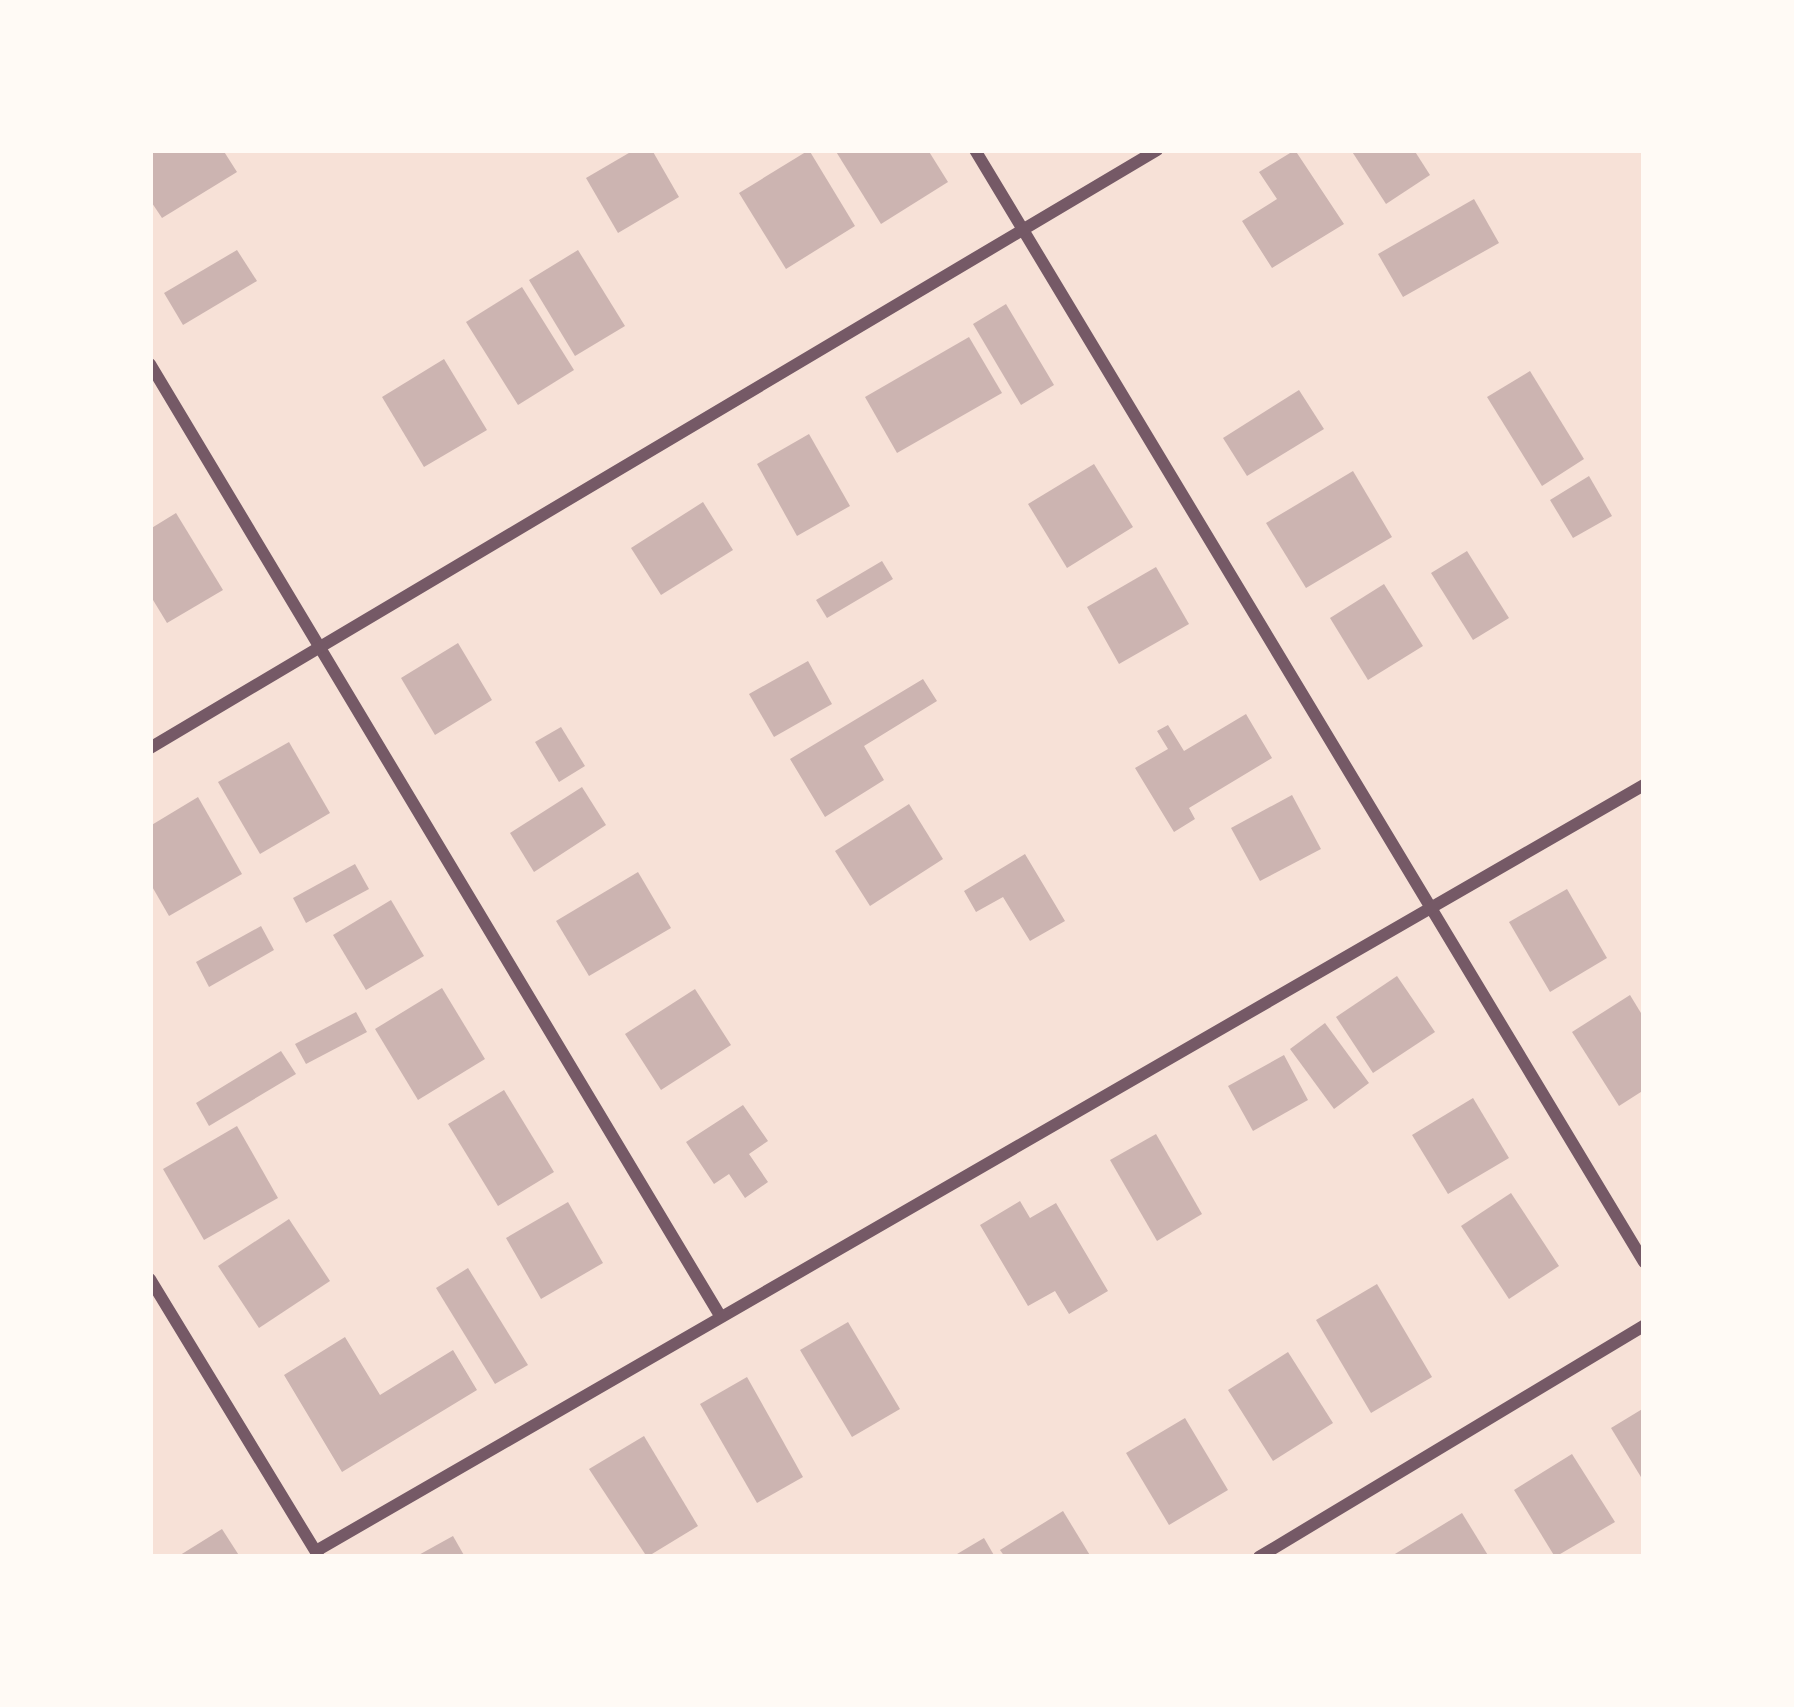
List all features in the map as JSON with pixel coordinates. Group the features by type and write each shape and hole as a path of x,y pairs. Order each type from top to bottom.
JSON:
{"street":[{"path":"976,150 1644,1262"},
{"path":"150,748 1157,150"},
{"path":"150,364 719,1314"},
{"path":"150,1279 318,1554 719,1314 1644,785"},
{"path":"1259,1557 1644,1326"}],"building":[{"path":"150,150 223,150 237,172 162,218 150,200"},
{"path":"634,150 652,150 679,197 618,233 586,178"},
{"path":"809,150 855,226 786,269 739,193"},
{"path":"835,150 928,150 948,182 881,224"},
{"path":"1295,150 1344,224 1272,268 1242,221 1277,199 1259,172"},
{"path":"1351,150 1414,150 1430,175 1386,204"},
{"path":"1474,199 1499,243 1403,297 1378,254"},
{"path":"237,250 257,281 183,325 164,293"},
{"path":"578,250 625,326 575,356 529,280"},
{"path":"522,287 574,370 518,405 466,322"},
{"path":"1006,304 1054,385 1021,405 973,324"},
{"path":"969,337 1002,393 897,453 865,397"},
{"path":"444,359 487,430 424,467 382,397"},
{"path":"1530,371 1584,459 1542,486 1487,397"},
{"path":"1299,390 1324,429 1247,476 1223,438"},
{"path":"809,434 850,506 797,536 757,464"},
{"path":"1094,464 1133,527 1067,568 1028,504"},
{"path":"1353,471 1392,537 1306,588 1266,523"},
{"path":"1589,476 1612,516 1573,538 1550,500"},
{"path":"703,502 733,550 661,595 631,548"},
{"path":"176,513 223,590 167,623 150,595 150,529"},
{"path":"1467,551 1509,618 1473,640 1431,573"},
{"path":"882,561 893,579 827,618 816,600"},
{"path":"1156,567 1189,624 1119,664 1087,607"},
{"path":"1384,584 1423,646 1368,680 1330,618"},
{"path":"458,643 492,700 435,735 401,678"},
{"path":"808,661 832,704 774,737 749,694"},
{"path":"923,679 937,701 864,746 884,780 825,817 790,759"},
{"path":"1246,714 1272,758 1189,808 1195,819 1174,832 1135,768 1168,749 1157,731 1168,725 1184,751"},
{"path":"561,727 585,766 559,782 535,742"},
{"path":"289,742 330,813 260,854 218,782"},
{"path":"582,787 606,825 534,872 510,833"},
{"path":"1292,795 1321,849 1260,881 1231,828"},
{"path":"198,797 242,874 169,916 150,883 150,826"},
{"path":"909,804 943,859 870,906 835,851"},
{"path":"1025,854 1065,921 1030,941 1003,897 976,912 964,891"},
{"path":"355,864 369,889 306,923 293,898"},
{"path":"638,872 671,928 589,976 556,921"},
{"path":"1567,889 1607,958 1550,992 1509,922"},
{"path":"391,900 424,956 366,990 333,935"},
{"path":"261,926 274,950 209,987 196,962"},
{"path":"1397,976 1435,1032 1373,1073 1336,1017"},
{"path":"442,988 485,1059 418,1100 375,1029"},
{"path":"695,989 731,1045 661,1090 625,1034"},
{"path":"1630,995 1644,1018 1644,1090 1619,1106 1572,1032"},
{"path":"356,1012 367,1032 306,1064 295,1044"},
{"path":"1325,1023 1369,1083 1334,1109 1290,1049"},
{"path":"281,1051 296,1074 209,1126 196,1103"},
{"path":"1284,1055 1308,1100 1253,1131 1228,1086"},
{"path":"504,1090 554,1172 498,1206 448,1124"},
{"path":"1473,1098 1509,1158 1448,1194 1412,1135"},
{"path":"743,1105 768,1141 749,1154 768,1182 745,1198 729,1174 714,1184 686,1142"},
{"path":"237,1126 278,1198 204,1240 163,1169"},
{"path":"1156,1134 1202,1214 1157,1241 1110,1160"},
{"path":"1511,1193 1559,1266 1509,1299 1461,1226"},
{"path":"1020,1201 1030,1218 1056,1203 1108,1291 1069,1314 1055,1291 1028,1306 980,1225"},
{"path":"568,1202 603,1263 541,1299 506,1238"},
{"path":"289,1219 330,1281 259,1328 218,1266"},
{"path":"468,1268 528,1365 495,1384 436,1288"},
{"path":"1377,1284 1432,1377 1371,1413 1316,1320"},
{"path":"848,1322 900,1409 852,1437 800,1350"},
{"path":"345,1337 380,1395 453,1350 477,1390 342,1472 284,1375"},
{"path":"1288,1352 1333,1423 1273,1461 1228,1390"},
{"path":"747,1377 803,1477 757,1503 700,1404"},
{"path":"1644,1408 1644,1482 1611,1428"},
{"path":"1185,1418 1228,1490 1169,1525 1126,1453"},
{"path":"644,1436 698,1526 647,1557 589,1469"},
{"path":"1572,1454 1615,1522 1555,1557 1514,1490"},
{"path":"1063,1511 1091,1557 1005,1557 1000,1550"},
{"path":"1462,1513 1489,1557 1390,1557"},
{"path":"222,1529 240,1557 177,1557"},
{"path":"453,1536 465,1557 415,1557"},
{"path":"984,1538 995,1557 952,1557"}]}
